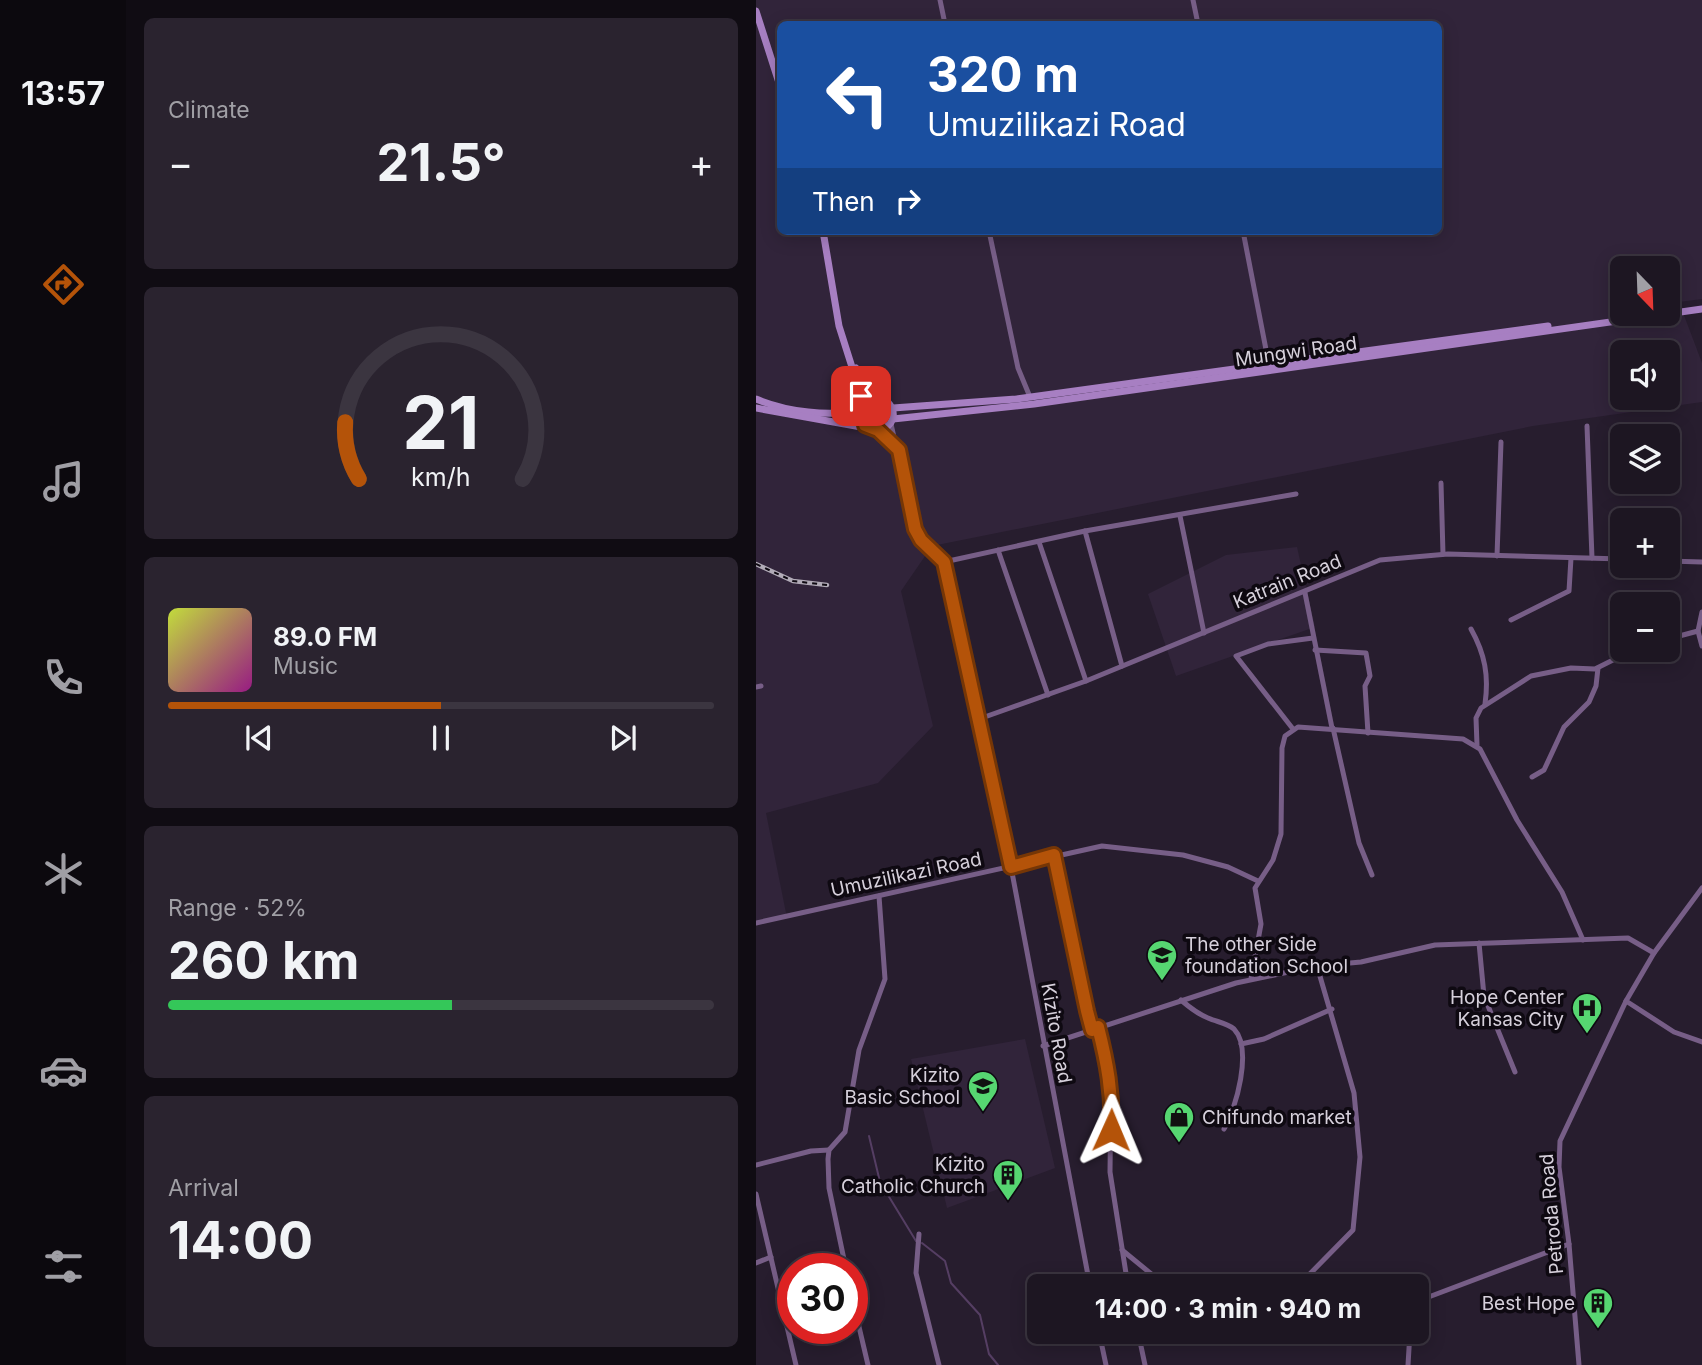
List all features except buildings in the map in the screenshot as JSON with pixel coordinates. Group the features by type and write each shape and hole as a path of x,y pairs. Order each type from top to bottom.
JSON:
{"main road":[{"path":"756,11 777,77"},
{"path":"824,235 839,326 853,365 863,407 863,421 868,427"},
{"name":"Mungwi Road","path":"893,408 1030,397 1702,307"},
{"name":"Mungwi Road","path":"1680,309 1702,307"},
{"name":"Mungwi Road","path":"892,421 1034,404 1610,318"},
{"path":"756,408 788,416 878,430 892,421 893,408 887,401 878,398 853,365"},
{"path":"756,399 803,411 846,413 878,398"}],"street":[{"path":"940,0 944,21"},
{"path":"1193,0 1198,21"},
{"path":"990,235 1018,368 1030,397"},
{"path":"1244,235 1269,367"},
{"path":"892,421 915,529 921,540 944,562 1086,531 1296,494"},
{"path":"1587,426 1592,558"},
{"path":"878,430 899,450"},
{"path":"1497,556 1501,442"},
{"path":"1441,483 1443,554"},
{"path":"1180,516 1204,633"},
{"path":"1086,531 1122,666"},
{"path":"1039,542 1086,681"},
{"path":"998,550 1048,695"},
{"name":"Katrain Road","path":"979,719 1086,681 1380,560 1443,554 1610,559"},
{"path":"1511,620 1569,591 1571,558"},
{"path":"1680,561 1702,562"},
{"name":"Kizito Road","path":"944,562 1011,867 1088,1274"},
{"path":"1305,593 1315,650 1359,843 1372,875"},
{"path":"1702,612 1698,631 1702,646"},
{"path":"1471,629 1482,650 1488,680 1485,704"},
{"path":"1680,636 1698,631"},
{"path":"1293,729 1236,656 1268,644 1313,638"},
{"path":"1315,650 1362,652 1367,655 1370,677 1365,686 1368,733"},
{"path":"1583,940 1562,892 1517,820 1477,745 1476,715 1485,704 1504,695 1537,672 1598,668 1610,662"},
{"path":"1532,777 1544,770 1564,727 1589,702 1596,686 1598,668"},
{"path":"1251,979 1261,924 1254,893 1258,881 1273,860 1282,834 1282,748 1285,736 1293,729 1332,728 1463,739 1477,745"},
{"name":"Umuzilikazi Road","path":"756,923 1102,846 1183,855 1228,867 1258,881"},
{"path":"1054,855 1111,1087 1110,1172 1126,1274"},
{"name":"Petroda Road","path":"1579,1365 1569,1244 1558,1159 1560,1141 1626,1001 1654,953 1702,888"},
{"path":"756,1165 811,1150 829,1150 843,1136 847,1126 859,1050 885,979 879,896"},
{"path":"1043,1046 1251,979 1317,966 1361,962 1435,945 1628,938 1654,953"},
{"path":"1479,943 1484,996 1515,1072"},
{"path":"1310,1274 1349,1236 1356,1223 1360,1157 1354,1093 1332,1009 1317,966"},
{"path":"1181,1000 1203,1016 1232,1027 1241,1044 1238,1088 1233,1111 1224,1129"},
{"path":"1626,1001 1674,1032 1702,1042"},
{"path":"1241,1044 1264,1039 1332,1009"},
{"path":"829,1150 829,1188 843,1253"},
{"path":"756,1194 796,1365"},
{"path":"919,1234 916,1273 939,1365"},
{"path":"1429,1297 1569,1244"},
{"path":"1121,1250 1151,1274"},
{"path":"756,1263 771,1257"},
{"path":"863,1344 868,1365"},
{"path":"1102,1344 1106,1365"},
{"path":"1141,1344 1145,1365"},
{"path":"1408,1365 1409,1344"}],"shaded area":[{"path":"756,0 1702,0 1702,299 1680,302 1680,256 1610,256 1610,326 1680,326 1680,305 1702,363 1702,402 1680,405 1680,340 1610,340 1610,410 1646,410 1533,426 932,546 901,591 933,726 878,783 766,813 787,918 756,925"},
{"path":"1297,547 1315,627 1176,676 1148,594 1226,555"},
{"name":"Kizito Basic School","path":"1025,1039 1055,1168 947,1208 911,1059"}],"waterway":[{"path":"869,1136 880,1182 916,1241"},
{"path":"922,1243 945,1261 951,1283 980,1315 989,1354 998,1365"}],"railway":[{"path":"756,564 793,581 827,585"}],"place":[{"name":"The other Side foundation School","path":"1162,982"},
{"name":"Hope Center Kansas City","path":"1587,1035"},
{"name":"Kizito Basic School","path":"983,1113"},
{"name":"Chifundo market","path":"1179,1144"},
{"name":"Kizito Catholic Church","path":"1008,1202"},
{"name":"Best Hope","path":"1598,1330"}],"route":[{"path":"861,396 865,425 878,430 899,450 918,536 942,557 944,562 1011,867 1054,855 1087,1011 1092,1030 1098,1027 1108,1068 1113,1106 1111,1130"}]}
